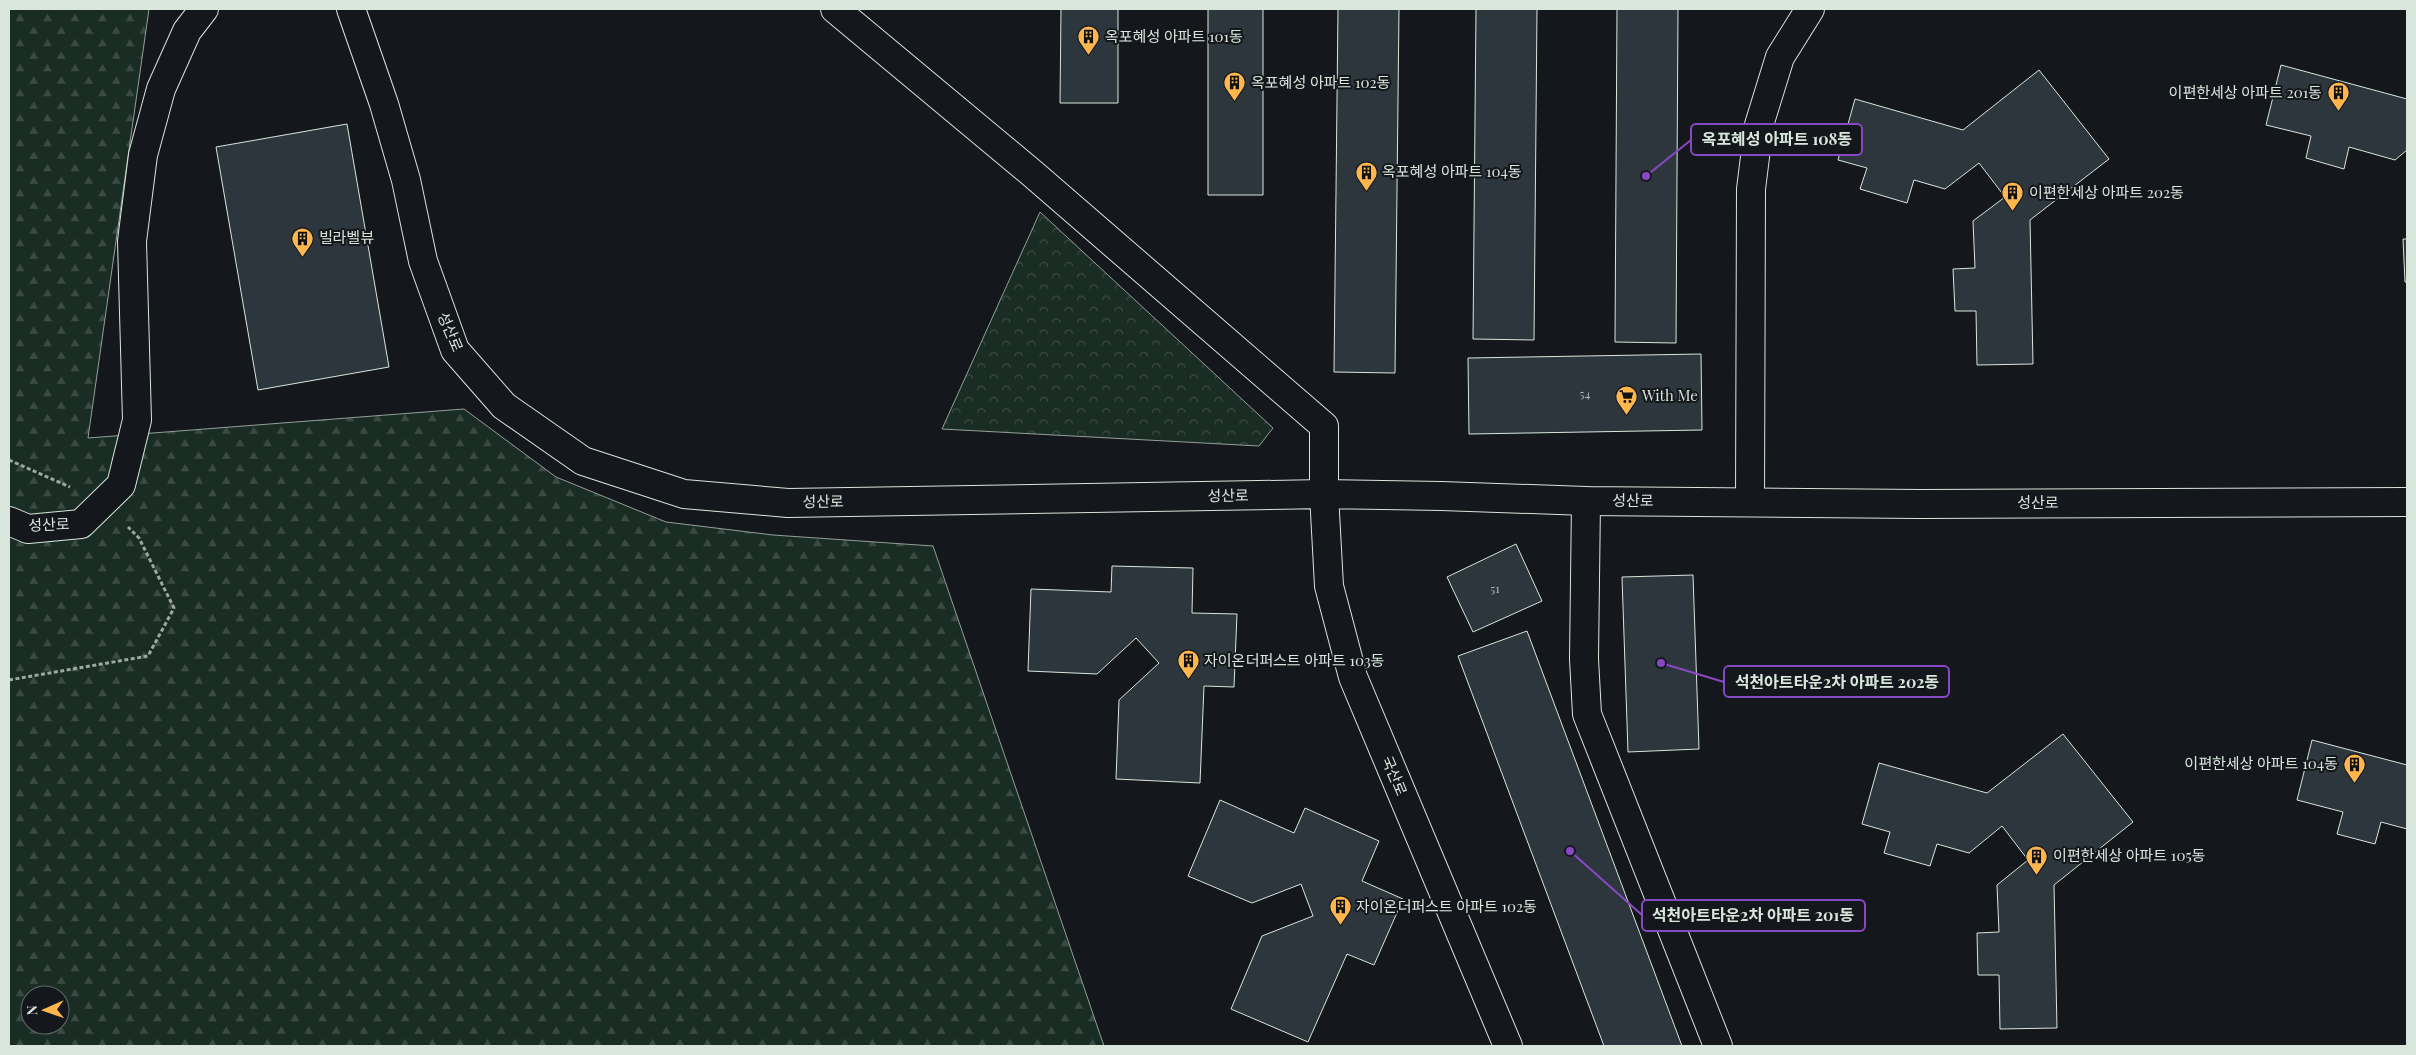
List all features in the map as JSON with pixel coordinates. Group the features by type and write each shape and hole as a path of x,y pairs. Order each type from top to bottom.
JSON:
{"street":[{"name":"성산로","path":"9,521 28,529 81,524 121,485 137,420 132,241 143,156 161,89 187,30 204,9"},
{"name":"성산로","path":"351,9 384,104 406,180 423,261 455,350 504,406 583,460 684,494 788,502 1324,494 1586,501 1921,504 2407,502"},
{"name":"국산로","path":"835,9 1033,174 1324,426 1324,494 1330,586 1353,677 1508,1046"},
{"path":"1750,502 1751,189 1759,125 1780,57 1810,9"},
{"path":"1586,501 1584,659 1587,714 1718,1046"}],"path":[{"path":"9,460 104,502 139,538 174,608 148,656 9,680"}],"green space":[{"path":"9,9 149,9 88,438 464,409 556,477 666,522 773,535 933,546 1104,1046 9,1046"},
{"path":"1040,212 1273,428 1259,446 942,429"}],"building":[{"name":"옥포혜성 아파트 101동","path":"1061,9 1118,9 1118,103 1060,103"},
{"name":"옥포혜성 아파트 102동","path":"1208,9 1263,9 1263,195 1208,195"},
{"name":"옥포혜성 아파트 104동","path":"1338,9 1399,9 1395,373 1334,372"},
{"path":"1476,9 1537,9 1534,340 1473,339"},
{"path":"1617,9 1678,9 1676,343 1615,342"},
{"name":"이편한세상 아파트 201동","path":"2281,65 2407,99 2407,150 2395,160 2349,147 2344,169 2306,158 2311,136 2266,125"},
{"name":"이편한세상 아파트 202동","path":"2039,70 2109,159 2030,220 2033,364 1977,365 1976,311 1955,311 1953,269 1975,268 1973,221 2005,197 1979,163 1945,189 1914,180 1907,203 1860,189 1867,168 1838,160 1855,99 1963,130"},
{"name":"빌라벨뷰","path":"347,124 389,367 258,390 216,147"},
{"path":"2403,239 2407,239 2407,282 2405,282"},
{"path":"1701,354 1702,430 1469,434 1468,358"},
{"path":"1516,544 1542,601 1473,632 1447,577"},
{"name":"자이온더퍼스트 아파트 103동","path":"1112,566 1193,568 1192,613 1237,614 1234,687 1204,686 1200,783 1116,779 1119,700 1159,663 1136,638 1097,674 1028,671 1031,589 1111,592"},
{"path":"1693,575 1699,749 1628,752 1622,577"},
{"path":"1527,631 1682,1046 1604,1046 1458,656"},
{"name":"이편한세상 아파트 105동","path":"2063,734 2133,822 2054,885 2057,1028 2000,1029 1999,975 1978,975 1977,933 1999,932 1997,885 2028,860 2002,826 1969,853 1937,844 1930,866 1884,853 1890,832 1862,824 1879,763 1987,793"},
{"name":"이편한세상 아파트 104동","path":"2312,740 2407,765 2407,829 2381,822 2375,844 2337,834 2343,812 2297,800"},
{"name":"자이온더퍼스트 아파트 102동","path":"1220,800 1294,833 1305,808 1379,841 1362,881 1403,899 1374,965 1347,954 1308,1042 1231,1009 1262,936 1313,916 1301,884 1252,903 1188,876"}],"place":[{"name":"옥포혜성 아파트 101동","path":"1089,56"},
{"name":"옥포혜성 아파트 102동","path":"1235,102"},
{"name":"이편한세상 아파트 201동","path":"2338,112"},
{"name":"옥포혜성 아파트 108동","path":"1646,176"},
{"name":"옥포혜성 아파트 104동","path":"1366,191"},
{"name":"이편한세상 아파트 202동","path":"2013,212"},
{"name":"빌라벨뷰","path":"303,257"},
{"name":"With Me","path":"1626,415"},
{"name":"석천아트타운2차 아파트 202동","path":"1661,663"},
{"name":"자이온더퍼스트 아파트 103동","path":"1188,680"},
{"name":"이편한세상 아파트 104동","path":"2354,783"},
{"name":"석천아트타운2차 아파트 201동","path":"1570,851"},
{"name":"이편한세상 아파트 105동","path":"2037,875"},
{"name":"자이온더퍼스트 아파트 102동","path":"1340,926"}]}
